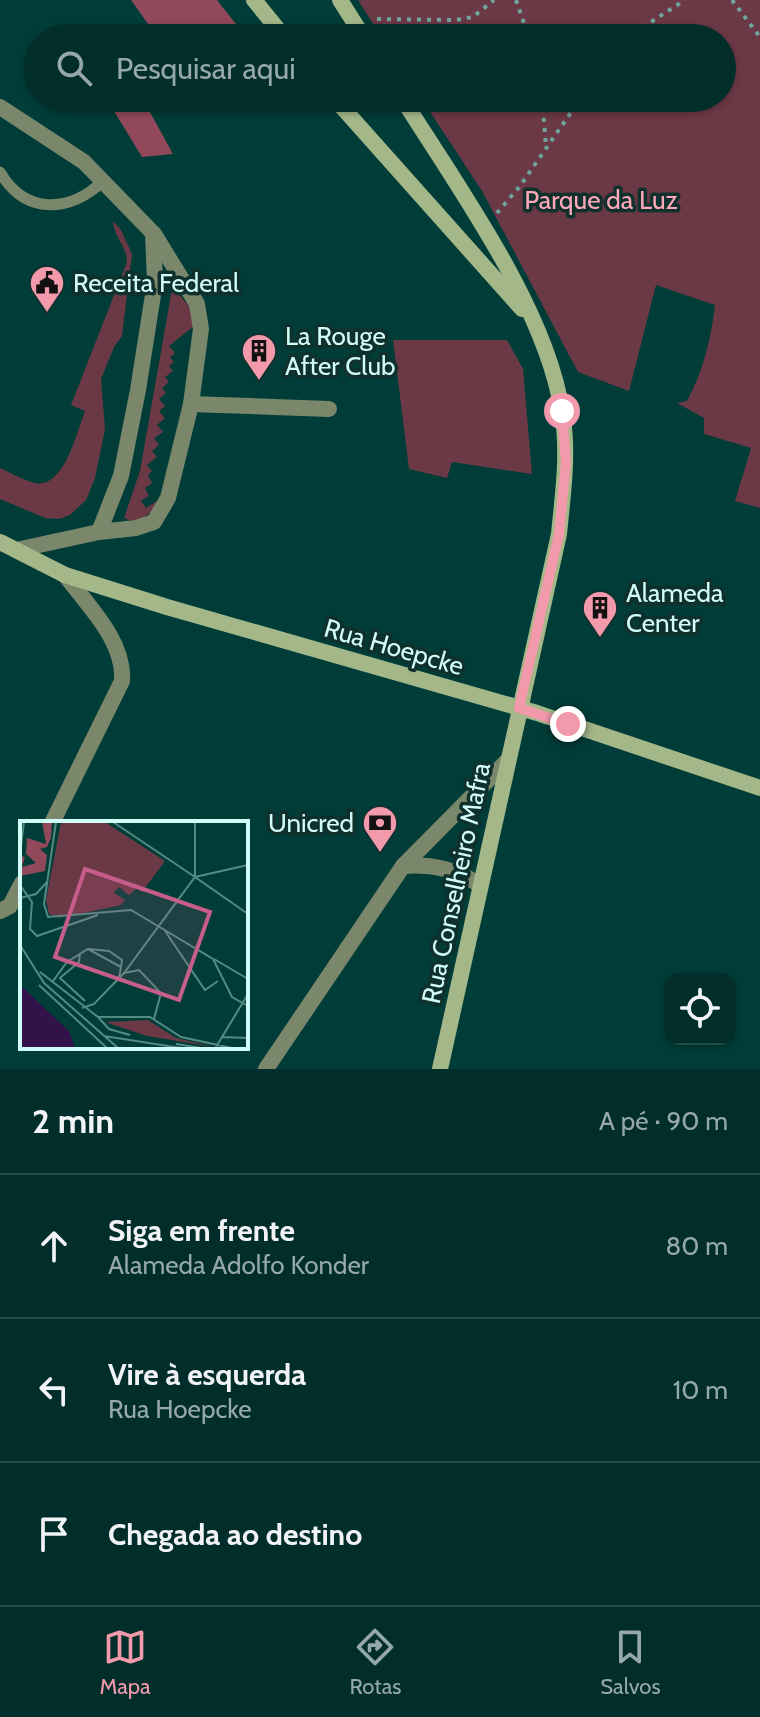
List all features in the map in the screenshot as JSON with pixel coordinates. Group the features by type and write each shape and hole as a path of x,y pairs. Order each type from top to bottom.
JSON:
{"main road":[{"path":"254,0 274,24"},
{"path":"340,0 355,24"},
{"path":"346,112 533,322"},
{"path":"411,112 482,226 533,322"},
{"name":"Rua Conselheiro Mafra","path":"440,1069 559,534 566,463 562,411 550,364 533,322"},
{"name":"Rua Hoepcke","path":"0,542 65,575 519,708 760,788"}],"street":[{"path":"0,107 84,162 153,233 197,304 201,329 191,404 168,498 154,522 16,550"},
{"path":"99,532 121,476 138,390 155,282 153,233"},
{"path":"191,404 329,409"},
{"path":"53,821 122,681 123,673 117,648 65,575"},
{"path":"266,1069 403,866 508,760"},
{"path":"403,866 429,864 460,872 480,885"},
{"path":"0,911 10,906 20,887"}],"lane":[{"path":"0,172 7,184 31,200 50,206 89,195 103,181"}],"path":[{"path":"375,19 456,20 473,17 494,0"},
{"path":"516,0 524,24"},
{"path":"648,24 685,0"},
{"path":"732,0 760,37"},
{"path":"543,112 547,148"},
{"path":"496,215 571,112"}],"green space":[{"name":"Parque da Luz","path":"358,0 760,0 760,508 735,501 751,448 704,434 704,418 677,403 687,401 698,378 709,342 715,305 656,285 629,391 578,372 482,191 430,112 736,112 736,24 373,24"},
{"path":"113,221 121,230 132,254 122,336 101,379 105,429 95,478 86,500 70,515 59,519 45,518 0,499 0,468 31,482 45,482 54,477 68,457 85,411 71,405 127,262"},
{"path":"172,289 190,308 194,326 169,346 175,353 170,357 174,362 169,366 173,371 165,377 169,382 162,388 166,393 159,399 165,406 159,411 165,418 157,425 163,432 154,438 159,445 152,451 157,457 147,465 152,471 148,475 152,483 145,488 149,496 141,501 146,508 157,501 152,511 144,517 130,520 124,518 140,471"},
{"path":"393,340 507,340 523,369 532,474 452,462 447,478 409,469"}],"shaded area":[{"path":"131,0 217,0 236,24 148,24"},
{"path":"115,112 150,112 173,154 142,157"}],"place":[{"name":"Receita Federal","path":"47,314"},
{"name":"La Rouge After Club","path":"259,382"},
{"name":"Alameda Center","path":"600,639"},
{"name":"Unicred","path":"380,854"}],"route":[{"path":"562,411 566,463 559,534 519,708 568,724"}]}
